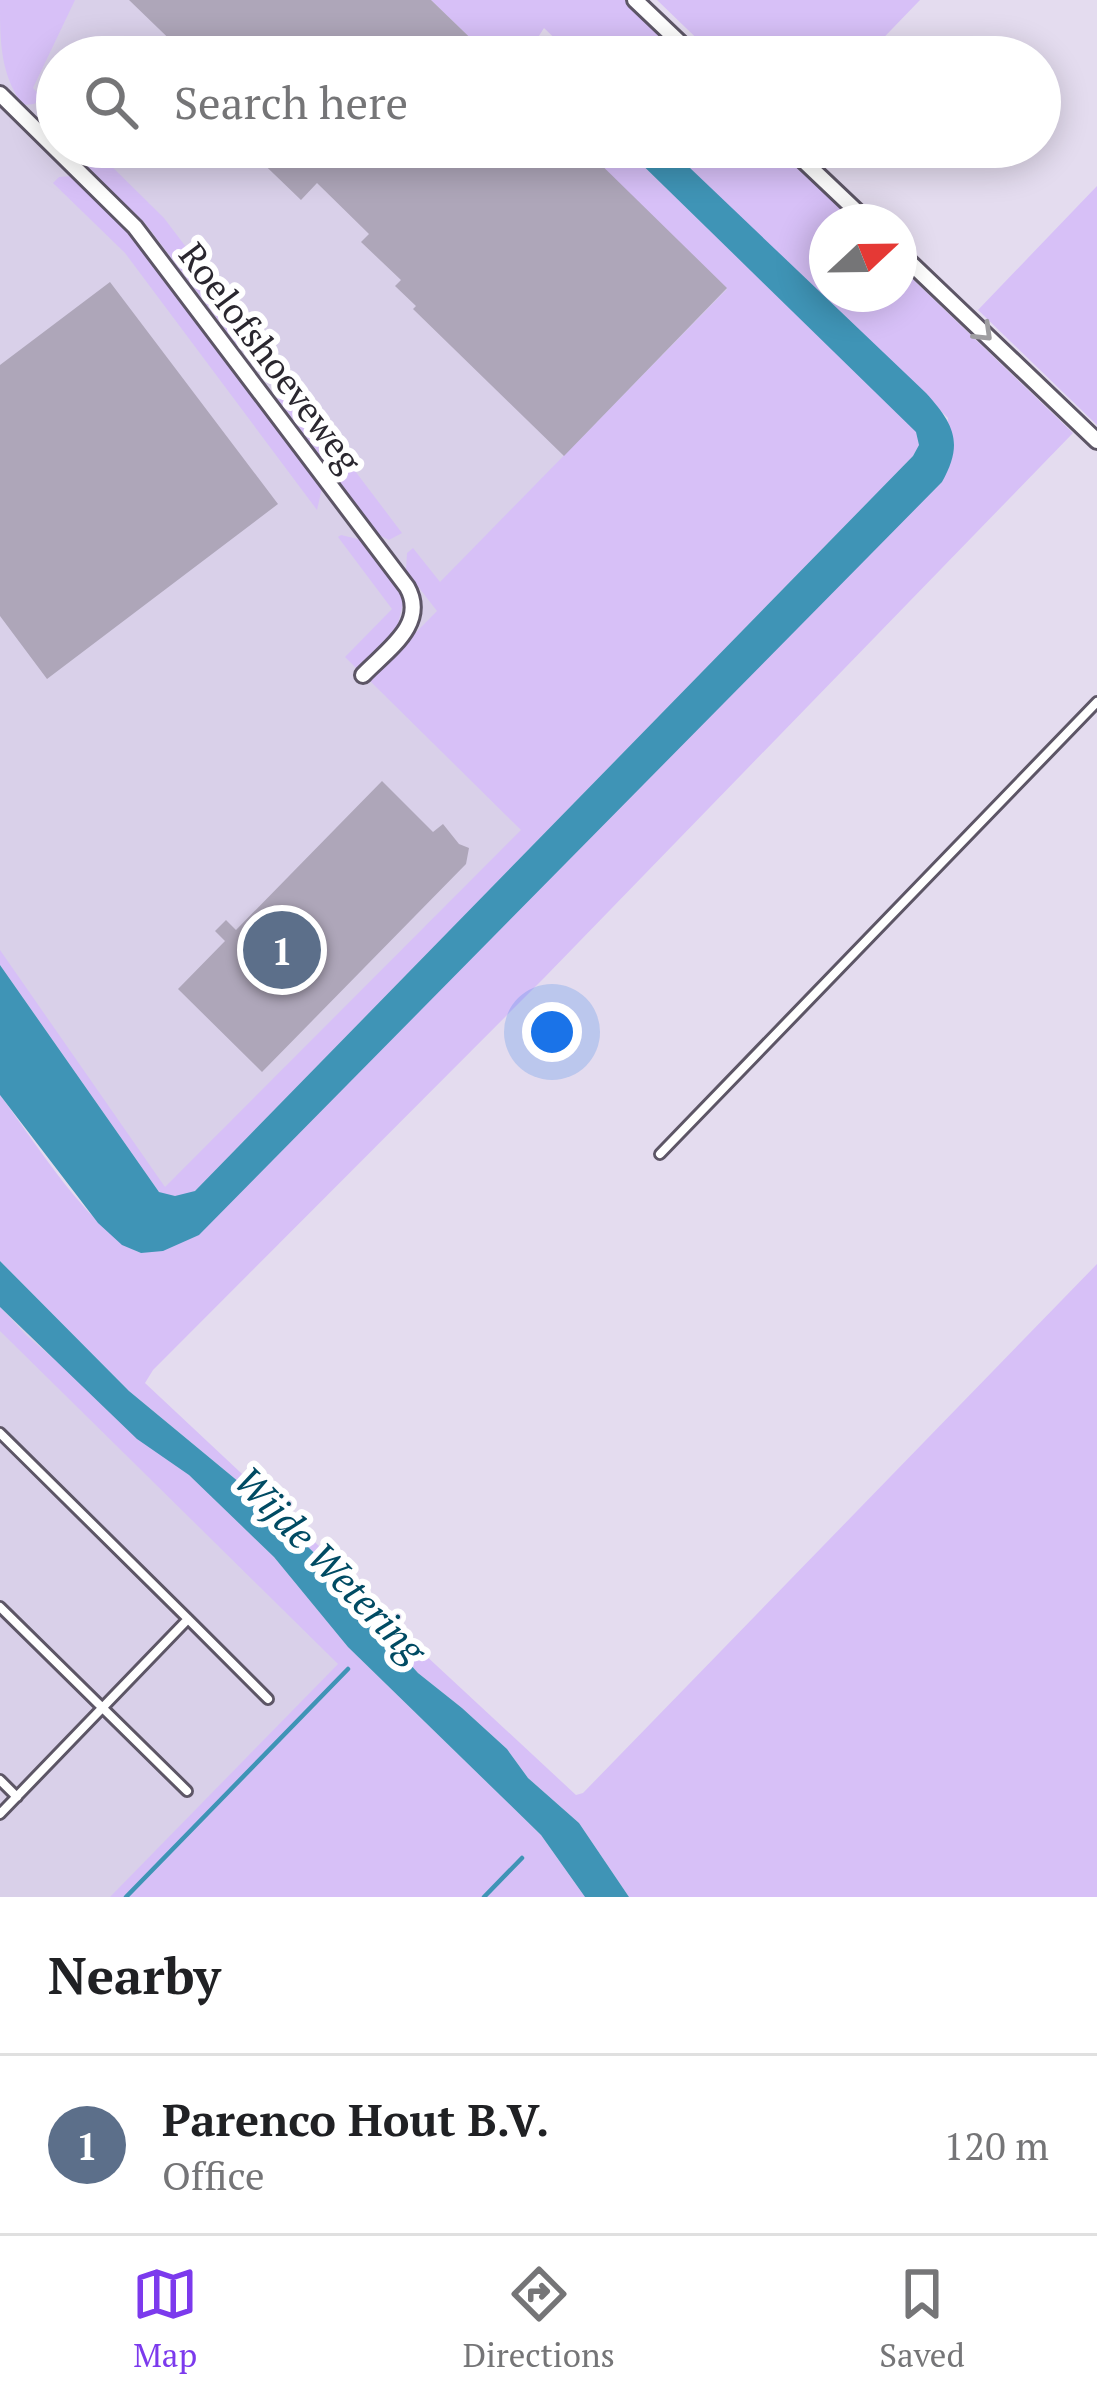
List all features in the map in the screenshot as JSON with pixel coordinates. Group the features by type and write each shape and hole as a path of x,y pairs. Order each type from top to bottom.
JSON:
{"street":[{"path":"635,0 673,36"},
{"name":"Roelofshoeveweg","path":"0,94 36,129"},
{"name":"Roelofshoeveweg","path":"75,168 135,227 407,587 415,604 410,627 363,675"},
{"path":"811,168 849,204"},
{"path":"917,269 1097,441"}],"lane":[{"path":"660,1154 1097,702"},
{"path":"0,1433 268,1699"},
{"path":"0,1607 187,1791"},
{"path":"0,1814 188,1619"},
{"path":"0,1780 17,1797"}],"shaded area":[{"path":"0,0 479,0 524,36 36,36 36,168 665,168 945,441 194,1220 0,1042"},
{"path":"0,0 75,0 58,36 36,36 34,104 23,105 15,93 1,43"},
{"path":"431,0 626,0 663,36 552,36 544,28 539,36 468,36"},
{"path":"657,0 920,0 885,36 694,36"},
{"path":"88,168 113,168 164,218 264,350 250,355 240,349 145,223"},
{"path":"603,168 646,168 917,432 919,445 913,456 195,1191 177,1196 159,1192 0,965 0,950 165,1187 521,830 369,680 437,611 406,571 407,553 413,548 440,582 727,289"},
{"path":"690,168 799,168 836,204 809,204 809,283"},
{"path":"72,176 136,240 322,488 317,510 125,253 53,183"},
{"path":"1097,186 1097,425 978,310"},
{"path":"917,283 1073,433 145,1383 576,1795 1097,1264 1097,1897 629,1897 579,1823 528,1778 507,1749 418,1673 334,1572 251,1492 129,1391 0,1261 0,1095 83,1206 141,1253 942,482 948,418 838,312 917,312"},
{"path":"281,373 402,533 389,540 379,535 277,398 274,385"},
{"path":"338,537 362,540 404,599 397,628 357,669 345,657 392,609"},
{"path":"0,1287 370,1646 131,1897 0,1897"},
{"path":"0,1307 274,1557 348,1647 541,1835 585,1897 110,1897 338,1664 0,1331"}],"water":[{"path":"646,168 690,168 809,281 809,312 841,312 926,393 953,434 953,456 942,482 199,1235 163,1251 141,1253 122,1245 98,1223 0,1095 0,965 159,1192 175,1196 195,1191 919,445 916,432"},
{"path":"0,1261 129,1391 251,1492 334,1572 418,1673 507,1749 528,1778 579,1823 629,1897 585,1897 541,1835 348,1647 274,1557 189,1475 137,1439 0,1307"}],"building":[{"path":"129,0 431,0 468,36 166,36"},
{"path":"268,168 604,168 727,288 564,456 413,309 416,306 395,286 401,280 361,242 369,234 317,183 301,200"},
{"path":"110,282 278,504 47,679 0,616 0,365"},
{"path":"382,781 433,832 443,824 459,844 469,848 466,864 262,1072 178,989 225,941 215,931 226,920 236,930"}],"waterway":[{"path":"126,1897 348,1669"},
{"path":"484,1897 522,1858"}],"place":[{"name":"Parenco Hout B.V.","path":"282,950"}],"water label":[{"name":"Wijde Wetering","path":"331,1564"}]}
